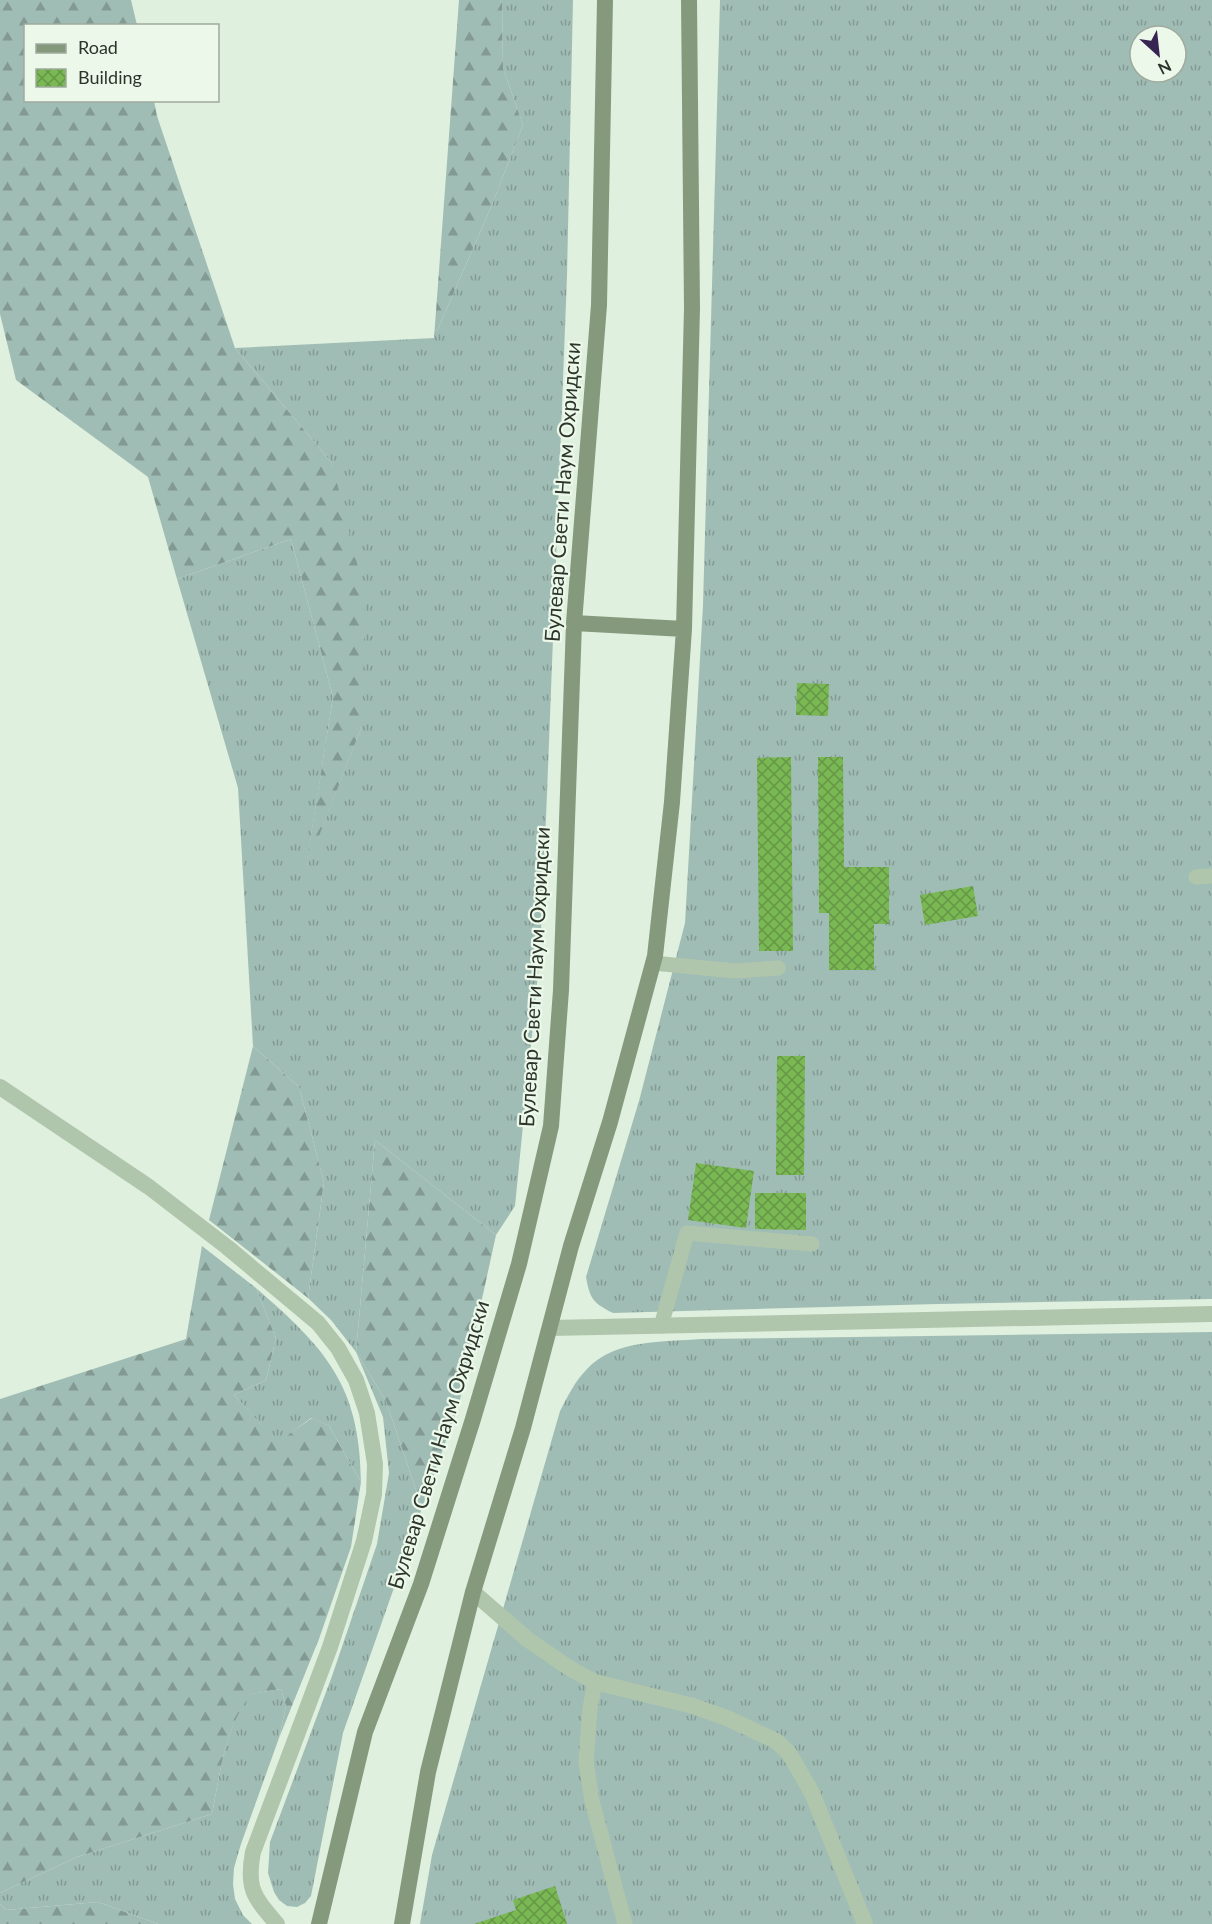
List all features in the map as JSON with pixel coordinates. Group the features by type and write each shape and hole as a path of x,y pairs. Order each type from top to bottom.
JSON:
{"main road":[{"name":"Булевар Свети Наум Охридски","path":"319,1924 365,1732 421,1584 473,1419 519,1264 551,1126 561,990 574,623 599,305 605,0"},
{"path":"402,1924 428,1772 473,1592 523,1428 571,1246 610,1122 653,963 672,802 684,629 692,308 689,0"},
{"path":"574,623 684,629"}],"street":[{"path":"0,1087 149,1187 227,1246 318,1323 338,1348 356,1380 364,1402 375,1464 374,1494 364,1541 330,1647 269,1807 250,1866 249,1881 253,1893 277,1924"},
{"path":"550,1328 1212,1314"},
{"path":"473,1592 526,1639 569,1668 595,1682 693,1706 727,1718 776,1741 789,1754 812,1793 865,1924"}],"lane":[{"path":"1196,877 1212,876"},
{"path":"653,963 735,971 778,968"},
{"path":"661,1326 687,1233 812,1244"},
{"path":"595,1682 590,1708 586,1762 592,1801 625,1924"}],"green space":[{"path":"0,0 131,0 137,24 24,24 24,102 154,102 235,348 332,463 365,595 362,726 305,872 333,697 291,539 177,579 148,477 16,380 0,314"},
{"path":"459,0 500,0 502,3 503,68 523,125 491,207 434,338"},
{"path":"500,0 573,0 567,276 540,954 515,1206 496,1235 375,1140 356,1352 331,1320 308,1298 324,1182 299,1087 253,1046 238,788 177,579 291,539 333,697 306,868 362,726 332,463 235,348 434,338 491,207 523,125 503,68 502,3"},
{"path":"720,0 1212,0 1212,1299 613,1313 601,1306 594,1300 586,1277 639,1101 685,923 703,605"},
{"path":"253,1046 299,1087 324,1182 308,1298 209,1220"},
{"path":"375,1140 496,1235 459,1404 422,1508 386,1401 356,1352"},
{"path":"202,1246 256,1288 276,1338 266,1380 234,1395 278,1442 312,1418 329,1426 361,1482 351,1547 319,1639 279,1738 286,1706 281,1689 251,1694 242,1707 229,1736 212,1814 77,1857 0,1893 0,1399 186,1339"},
{"path":"256,1288 302,1330 320,1351 346,1394 354,1419 359,1448 361,1482 329,1426 311,1418 278,1443 234,1395 266,1380 276,1338"},
{"path":"1212,1332 1212,1924 420,1924 432,1855 560,1411 579,1379 598,1359 611,1352 641,1344 701,1339"},
{"path":"356,1352 386,1401 422,1508 343,1733 311,1896 297,1907 287,1906 274,1892 268,1873 270,1842 332,1676 377,1544 389,1473 383,1417"},
{"path":"281,1689 286,1706 279,1738 234,1868 235,1899 243,1915 252,1924 158,1924 98,1902 6,1910 0,1904 0,1893 77,1857 212,1814 229,1736 242,1707 250,1694"},
{"path":"98,1902 158,1924 0,1924 0,1904 6,1910"}],"building":[{"path":"797,683 829,684 828,716 796,715"},
{"path":"791,757 793,951 759,951 757,758"},
{"path":"818,757 843,757 844,867 889,867 889,924 874,924 874,970 829,970 829,913 819,913"},
{"path":"973,886 978,916 925,925 920,895"},
{"path":"777,1056 805,1056 804,1175 776,1175"},
{"path":"696,1163 754,1171 746,1228 688,1220"},
{"path":"755,1193 806,1193 806,1230 755,1229"},
{"path":"555,1886 567,1924 474,1924 516,1910 513,1900"}]}
